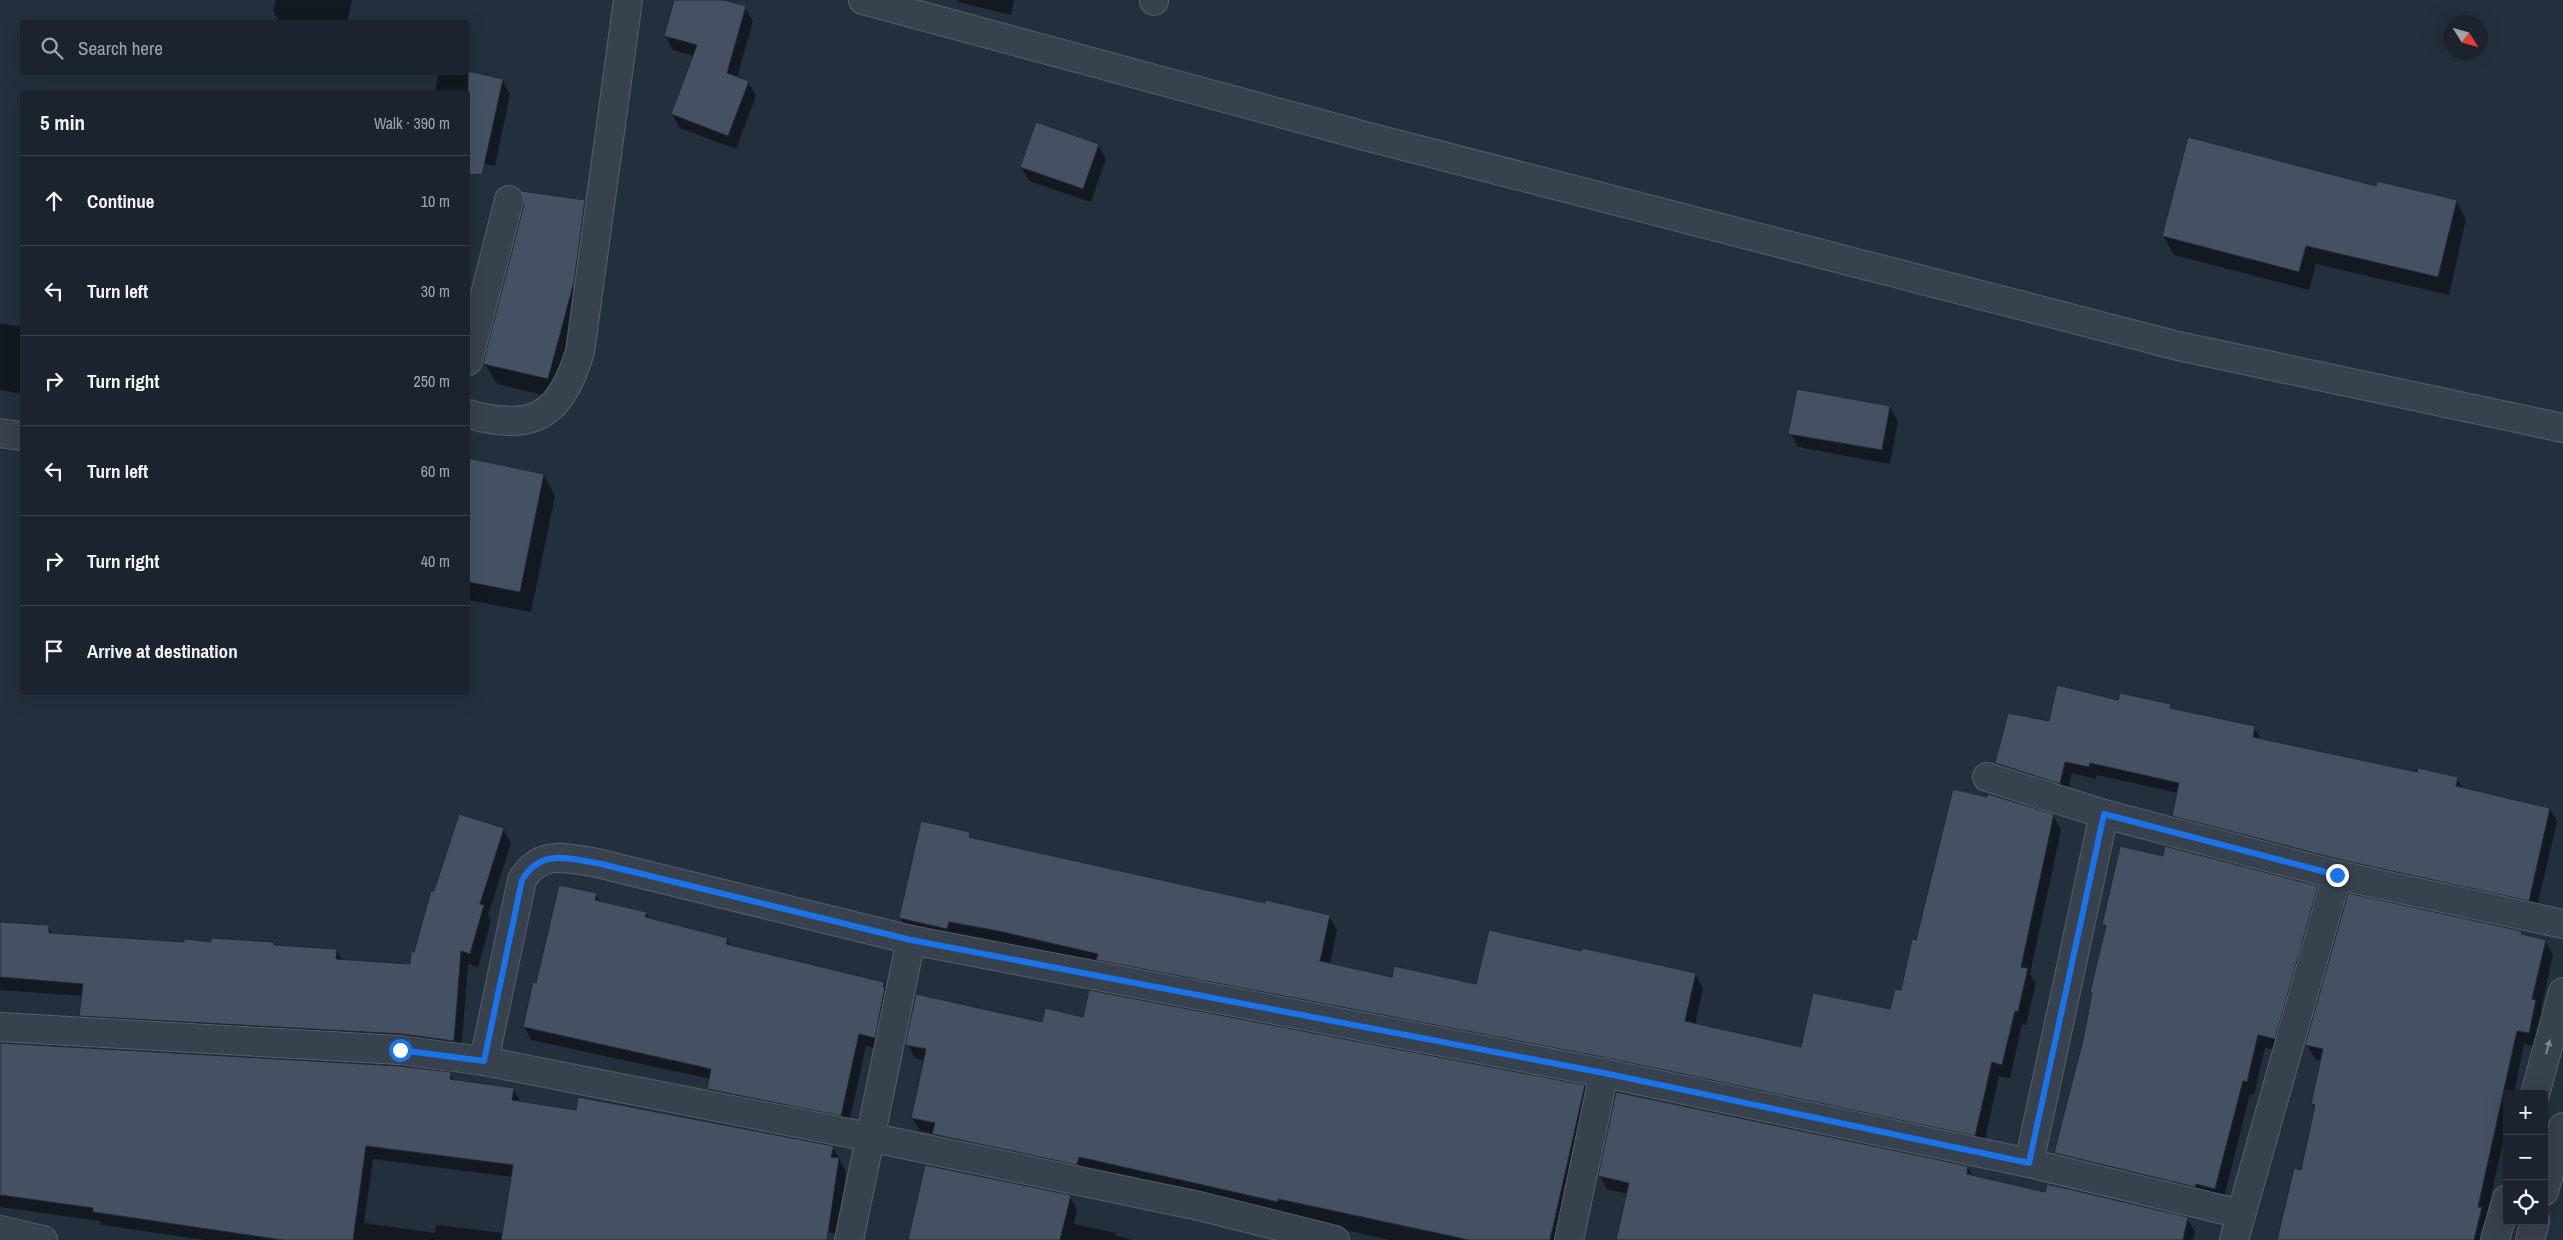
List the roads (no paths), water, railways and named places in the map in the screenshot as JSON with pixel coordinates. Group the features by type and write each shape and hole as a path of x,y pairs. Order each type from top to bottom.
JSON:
{"street":[{"path":"470,414 516,422 538,416 559,399 571,379 580,352 628,0"},
{"path":"863,0 1364,136 2178,346 2563,428"},
{"path":"470,353 509,200"},
{"path":"0,433 20,436"},
{"path":"1987,777 2104,814 2337,875 2563,924"},
{"path":"2029,1163 2104,814"},
{"path":"484,1061 522,880 535,864 545,859 562,858 597,863 911,940 1604,1073 2029,1163 2241,1214"},
{"path":"2234,1240 2337,875"},
{"path":"849,1240 911,940"},
{"path":"2536,1090 2563,992"},
{"path":"0,1027 400,1050 484,1061 869,1137 1199,1206 1335,1240"},
{"path":"1568,1240 1604,1073"},
{"path":"2547,1180 2563,1126"},
{"path":"2496,1240 2503,1214"},
{"path":"2530,1240 2534,1225"},
{"path":"0,1230 43,1240"}]}
